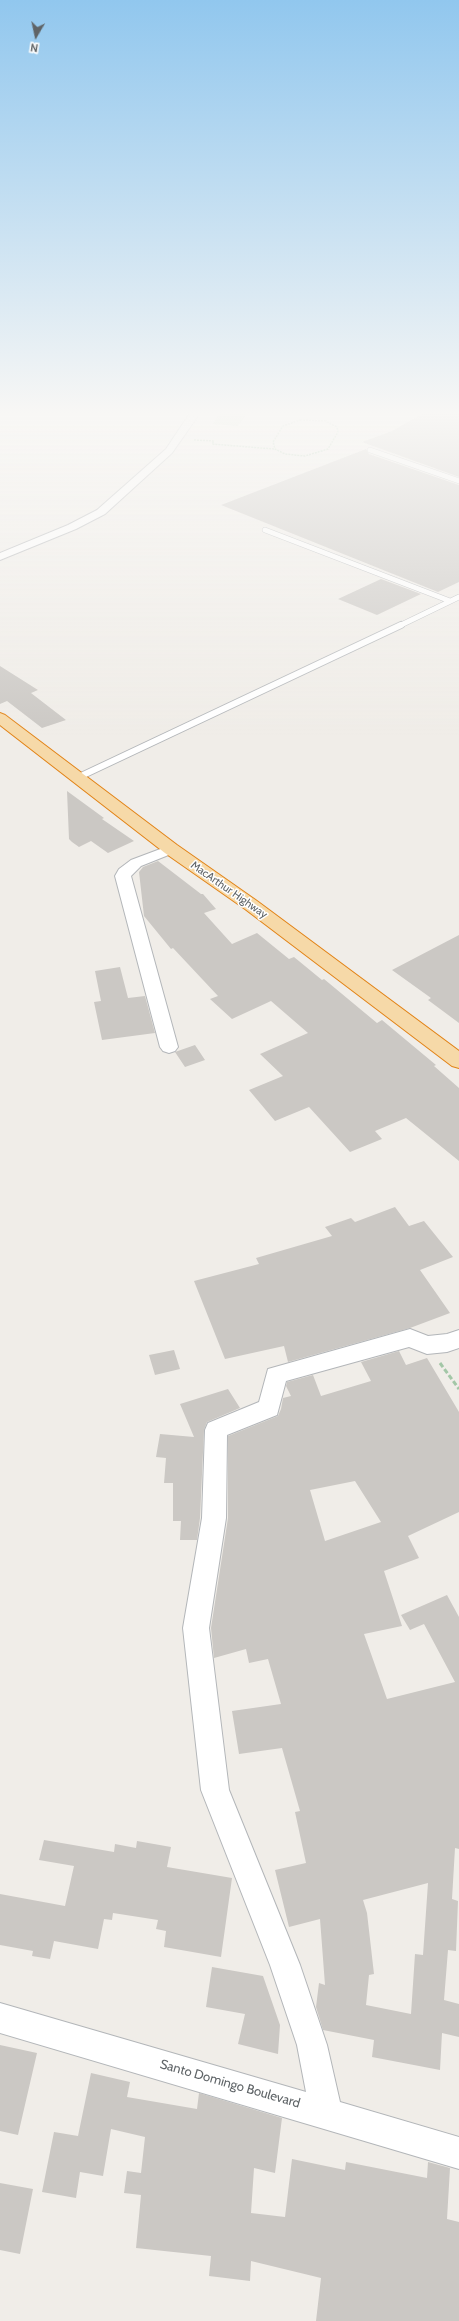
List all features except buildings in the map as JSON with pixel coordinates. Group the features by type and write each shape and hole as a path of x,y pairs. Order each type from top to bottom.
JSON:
{"highway":[{"name":"MacArthur Highway","path":"0,718 79,777 171,849 251,905 459,1060"}],"street":[{"path":"0,557 83,521"},
{"path":"169,1047 123,876 124,872 136,863 171,849"},
{"path":"326,2112 312,2045 285,1965 215,1790 196,1628 214,1518 216,1430 269,1408 276,1375 410,1338 427,1345 447,1343 459,1339"},
{"name":"Santo Domingo Boulevard","path":"0,2018 326,2112 459,2153"}],"lane":[{"path":"265,530 450,601"},
{"path":"79,777 459,596"}],"path":[{"path":"427,1345 459,1389"}]}
